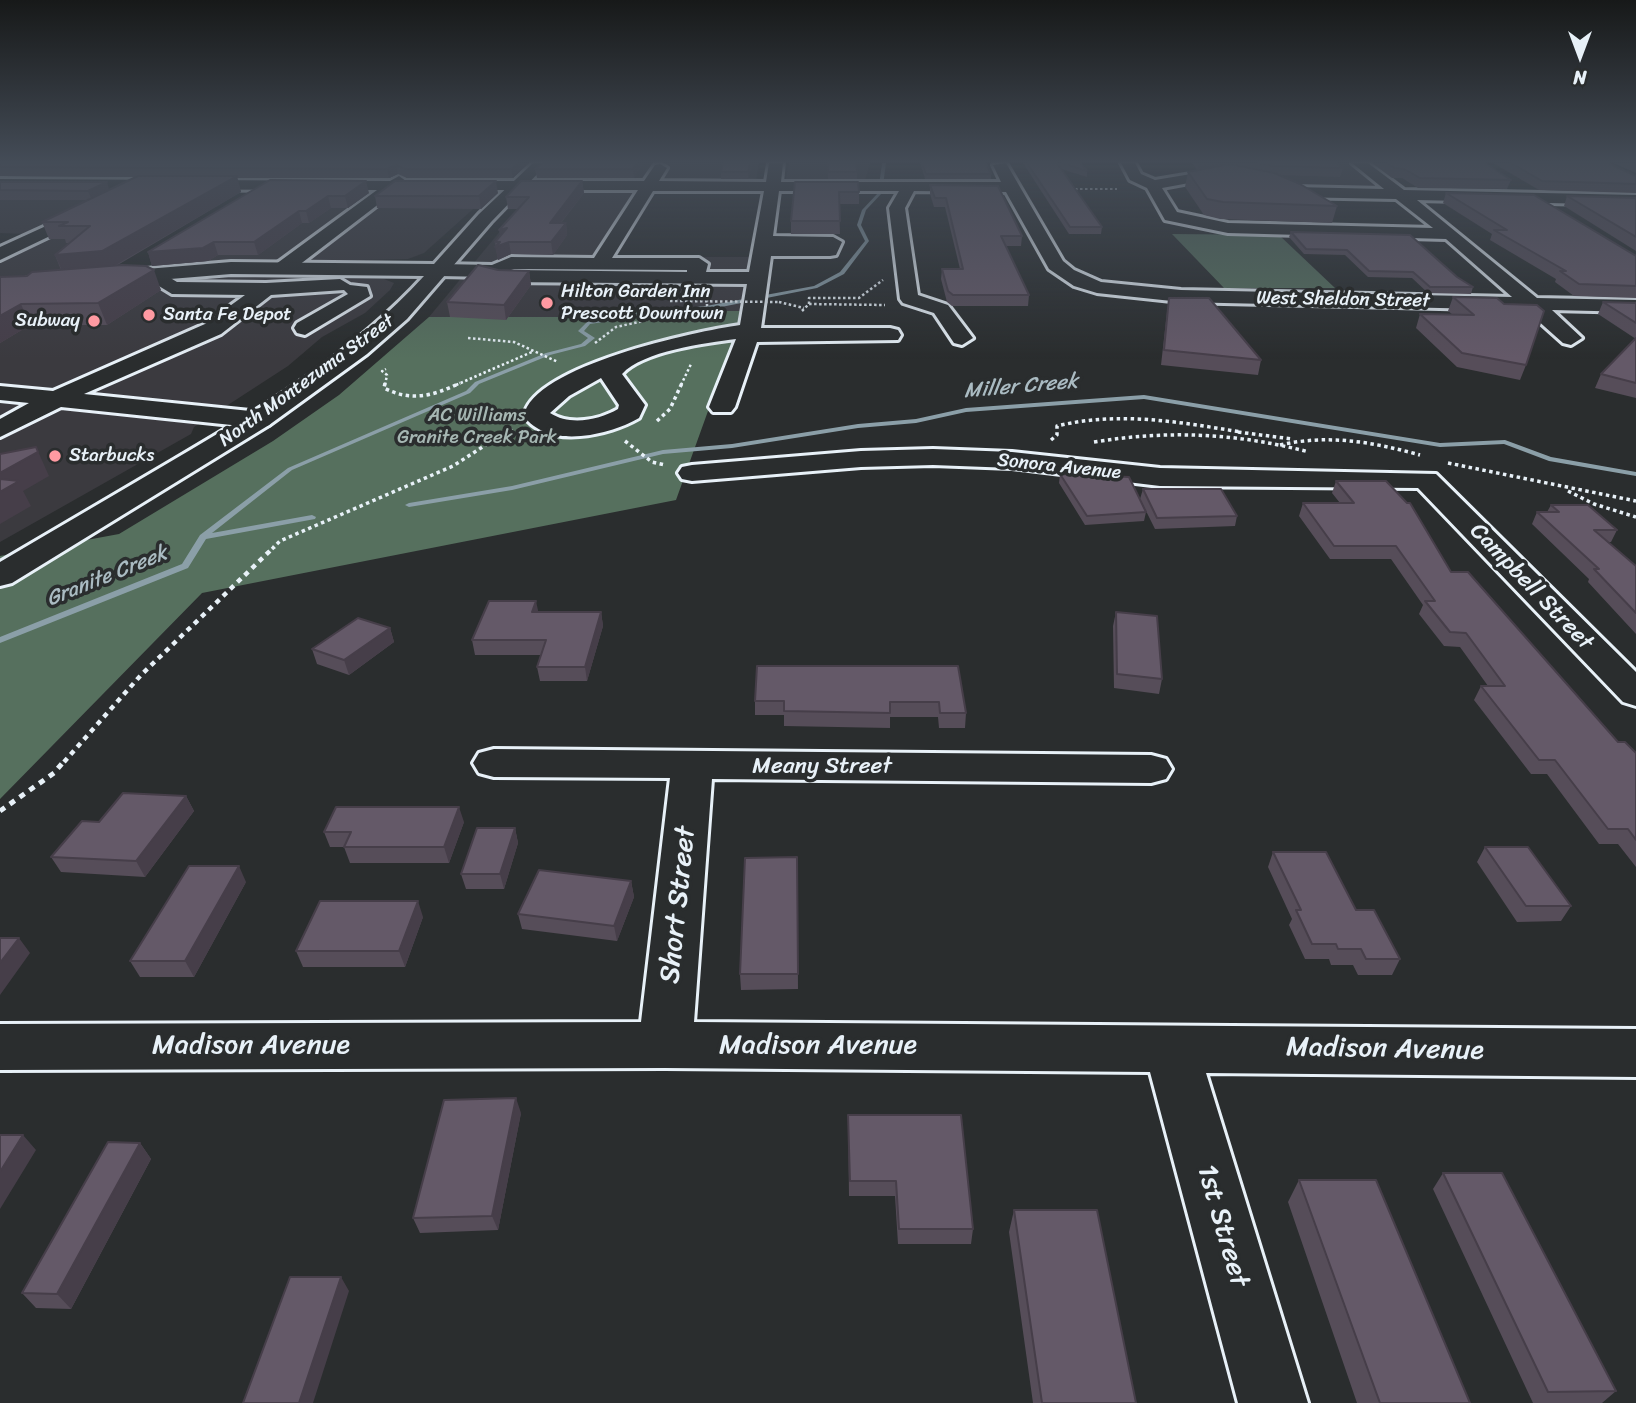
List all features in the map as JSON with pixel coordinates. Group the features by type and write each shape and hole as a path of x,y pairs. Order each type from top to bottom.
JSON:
{"street":[{"path":"0,254 53,228"},
{"path":"283,268 335,228"},
{"name":"North Montezuma Street","path":"0,576 260,420 400,315 479,228"},
{"path":"495,271 501,276 539,277 531,292 545,294 594,291 601,270 625,228"},
{"path":"722,407 749,333 765,228"},
{"path":"900,228 909,296 941,309 962,338"},
{"name":"West Sheldon Street","path":"1035,228 1056,265 1074,277 1133,293 1636,306"},
{"path":"1246,228 1451,234"},
{"path":"1444,228 1571,338"},
{"path":"111,276 151,256"},
{"path":"0,287 174,271 283,268 495,271 511,263 601,270 699,264 694,278 756,287"},
{"path":"191,289 187,286 188,283 211,274 255,268"},
{"path":"1145,274 1199,296"},
{"path":"111,276 159,277 172,288 347,287 360,291 360,296 305,328"},
{"path":"0,429 77,388 213,329 266,289"},
{"path":"634,357 618,365 610,374 632,405 630,413 617,422 563,426 544,422 537,416 538,408 562,389 611,365 634,357 667,346 714,336 749,333 890,335"},
{"path":"0,393 260,420"},
{"name":"Sonora Avenue","path":"692,472 759,470 861,459 933,457 1012,460 1160,477 1427,469"},
{"name":"Campbell Street","path":"1427,469 1636,694"},
{"name":"Meany Street","path":"494,764 1151,769"},
{"name":"Short Street","path":"665,1045 692,766"},
{"name":"Madison Avenue","path":"0,1047 665,1045 1636,1053"},
{"name":"1st Street","path":"1171,1048 1273,1403"}],"path":[{"path":"809,304 809,298 859,298 884,279 882,273"},
{"path":"591,346 616,327 707,307 706,298 756,287"},
{"path":"670,301 778,302 813,310"},
{"path":"654,422 670,409 687,367 714,336"},
{"path":"468,338 514,342 562,363"},
{"path":"386,369 382,371 387,375 384,388 394,395 429,396 454,389 478,375 534,351"},
{"path":"0,811 54,773 141,675 280,541 453,466 500,437 538,408"},
{"path":"1044,440 1053,440 1057,435 1057,426 1076,420 1109,418 1175,421 1296,440 1348,440 1427,469"},
{"path":"1219,434 1241,432"},
{"path":"1279,445 1296,440"},
{"path":"639,452 652,461"},
{"path":"1562,488 1594,504 1636,517"}],"shaded area":[{"path":"0,228 170,228 94,271 0,282 0,247 27,234 0,233"},
{"path":"227,228 451,228 424,253 408,259 164,264"},
{"path":"502,228 629,228 612,257 750,257 744,311 642,311 603,317 429,317"},
{"path":"240,276 384,279 394,283 365,313 322,337 288,366 194,427 191,434 0,542 0,294"}],"green space":[{"path":"1172,234 1279,235 1335,288 1224,288"},
{"name":"AC Williams Granite Creek Park","path":"642,311 744,311 676,500 202,593 0,799 0,556 119,534 273,441 339,395 429,317 603,317"}],"building":[{"path":"87,228 143,228 102,251 55,255"},
{"path":"188,228 274,228 254,242 214,242 203,248 148,252"},
{"path":"507,228 562,228 551,242 509,242 495,247 500,242 495,242"},
{"path":"953,228 1018,228 1022,236 1001,236 1029,295 953,295 948,291 942,269 963,269"},
{"path":"1504,228 1590,228 1636,256 1636,286 1579,284 1560,271 1566,271 1494,230 1507,230"},
{"path":"1622,228 1636,228 1636,237"},
{"path":"1291,232 1410,235 1457,277 1473,287 1430,287 1413,272 1369,271 1347,250 1306,249"},
{"path":"122,265 146,266 154,270 98,303 21,304 0,316 0,277"},
{"path":"478,265 498,270 529,271 504,305 447,302"},
{"path":"1453,297 1497,298 1504,304 1537,305 1544,311 1526,365 1462,353 1420,314 1474,315"},
{"path":"1169,298 1209,298 1261,360 1164,350"},
{"path":"1603,302 1636,303 1636,323"},
{"path":"1636,338 1636,383 1601,374"},
{"path":"36,447 38,452 0,473 0,454"},
{"path":"1060,474 1129,477 1146,512 1087,516"},
{"path":"0,479 19,481 0,492"},
{"path":"1336,481 1386,481 1410,503 1451,572 1468,572 1618,742 1625,742 1636,753 1636,840 1628,829 1608,829 1555,760 1539,760 1481,686 1505,686 1466,633 1450,632 1425,601 1435,601 1396,546 1334,546 1303,503 1354,503"},
{"path":"1143,489 1221,489 1237,516 1157,518"},
{"path":"1551,505 1588,505 1617,530 1594,530 1636,566 1636,613 1594,569 1599,569 1537,512 1559,512"},
{"path":"489,601 536,601 532,612 601,612 585,667 537,667 546,640 472,640"},
{"path":"1116,612 1157,616 1162,679 1117,674"},
{"path":"358,618 390,628 344,660 312,649"},
{"path":"757,666 958,666 966,713 940,713 939,702 890,702 890,713 784,711 784,701 755,701"},
{"path":"123,793 186,796 136,861 51,857 82,821 99,822"},
{"path":"336,807 459,807 444,847 344,847 351,832 324,832"},
{"path":"477,828 515,828 500,874 461,874"},
{"path":"1485,847 1528,847 1571,906 1526,906"},
{"path":"1273,852 1326,852 1356,910 1374,910 1400,959 1366,959 1361,949 1338,949 1336,944 1312,944 1296,910 1301,910"},
{"path":"797,857 798,974 740,974 745,858"},
{"path":"189,866 239,866 185,961 130,961"},
{"path":"539,870 631,881 614,926 518,914"},
{"path":"320,901 418,901 399,951 296,951"},
{"path":"0,938 19,938 0,963"},
{"path":"516,1098 492,1216 413,1218 444,1100"},
{"path":"848,1115 961,1115 973,1229 899,1229 896,1181 850,1181"},
{"path":"0,1135 23,1135 0,1172"},
{"path":"108,1142 140,1143 57,1294 22,1293"},
{"path":"1443,1173 1502,1173 1616,1391 1548,1392"},
{"path":"1299,1180 1376,1180 1470,1403 1380,1403"},
{"path":"1014,1210 1097,1210 1136,1403 1042,1403"},
{"path":"290,1277 341,1277 299,1403 243,1403"}],"waterway":[{"name":"Granite Creek","path":"0,640 185,566 203,537 290,469 468,392 477,383 548,354 583,345 592,338 581,331 588,323 706,308 815,287 842,273 867,241 861,228"},
{"name":"Miller Creek","path":"409,505 512,488 663,452 732,446 858,426 916,421 966,410 1144,397 1440,445 1505,442 1549,459 1636,474"},
{"name":"Miller Creek","path":"206,537 312,517"}],"place":[{"name":"Hilton Garden Inn Prescott Downtown","path":"547,303"},
{"name":"Santa Fe Depot","path":"149,315"},
{"name":"Subway","path":"94,321"},
{"name":"Starbucks","path":"55,456"}]}
